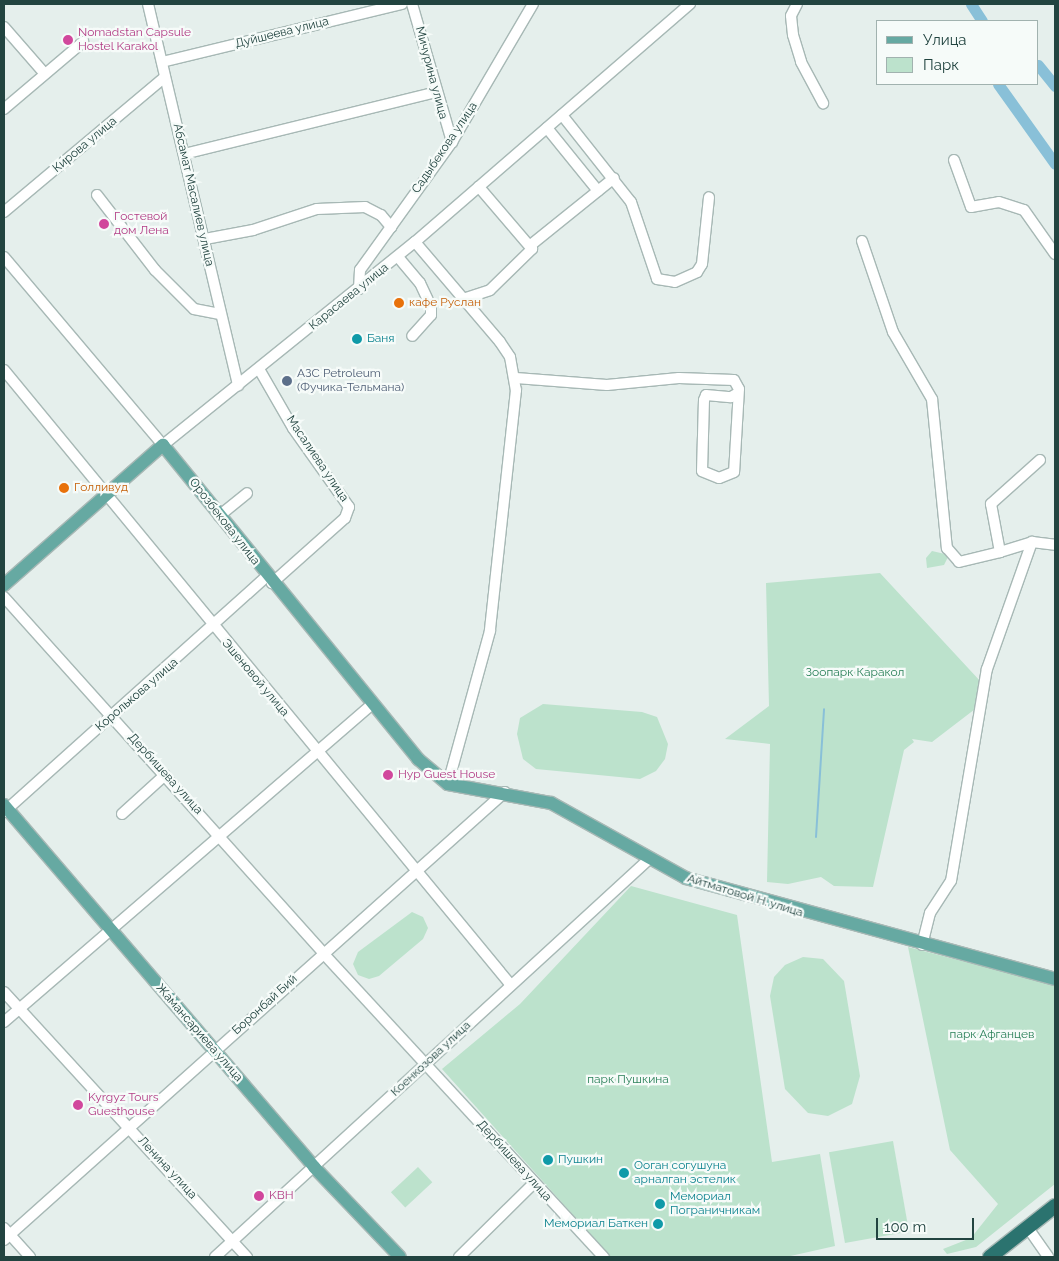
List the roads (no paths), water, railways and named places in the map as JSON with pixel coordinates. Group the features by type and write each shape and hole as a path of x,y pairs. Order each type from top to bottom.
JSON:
{"highway":[{"path":"990,1257 1055,1206"}],"main road":[{"name":"Карасаева улица","path":"4,585 163,445"},
{"name":"Орозбекова улица","path":"163,445 270,580 418,759 448,784"},
{"name":"Айтматовой Н. улица","path":"448,784 505,792 551,803 647,860 686,878 922,945 1055,979"},
{"name":"Жамансариева улица","path":"5,809 314,1166 400,1257"}],"street":[{"name":"Абсамат Масалиев улица","path":"148,4 205,239 219,314 238,386"},
{"name":"Дуйшеева улица","path":"162,62 402,4"},
{"name":"Мичурина улица","path":"412,4 452,142"},
{"name":"Садыбекова улица","path":"359,289 360,270 452,142 533,4"},
{"name":"Карасаева улица","path":"163,445 398,257 690,4"},
{"path":"797,4 791,16 793,35 801,62 822,103"},
{"path":"4,27 45,74"},
{"path":"4,109 83,42"},
{"name":"Кирова улица","path":"4,212 166,77"},
{"path":"184,154 437,92"},
{"path":"562,115 614,178 638,218 652,273 668,282 684,279 702,264 709,197"},
{"path":"547,128 598,191"},
{"path":"954,160 972,207 999,202 1024,210 1055,254"},
{"path":"466,298 490,290 527,257 532,244 614,178"},
{"path":"479,187 532,244"},
{"path":"97,195 155,270 194,309 219,314"},
{"path":"205,239 252,230 317,209 365,207 381,215 391,227"},
{"path":"862,241 893,332 932,399 947,548 959,562 1032,542 1055,545"},
{"path":"415,242 466,298 500,342 516,378 490,631 448,784"},
{"name":"Орозбекова улица","path":"4,256 163,445"},
{"path":"398,257 420,283 431,308 431,315 412,336"},
{"name":"Масалиева улица","path":"259,369 293,428 349,507 345,518 270,580"},
{"name":"Эшеновой улица","path":"4,370 104,495 510,984"},
{"path":"516,378 632,385 654,379 729,378 738,384 738,393 734,472 726,478 709,477 702,470 705,397 738,393"},
{"path":"1000,552 990,504 1040,460"},
{"path":"219,516 248,494"},
{"path":"922,945 930,912 951,881 987,668 1032,542"},
{"name":"Королькова улица","path":"5,809 270,580"},
{"name":"Дербишева улица","path":"4,597 220,835 323,953 427,1063 533,1184 604,1257"},
{"path":"4,1022 373,704"},
{"path":"122,814 166,775"},
{"name":"Боронбай Бий","path":"6,1234 505,792"},
{"name":"Коенкозова улица","path":"215,1257 647,860"},
{"name":"Ленина улица","path":"4,992 247,1257"},
{"path":"459,1257 533,1184"},
{"path":"1028,1228 1048,1257"},
{"path":"6,1234 30,1257"}],"waterway":[{"path":"971,4 981,20"},
{"path":"1039,66 1055,86"},
{"path":"999,85 1055,164"},
{"path":"816,837 824,709"}],"place":[{"name":"Nomadstan Capsule Hostel Karakol","path":"68,40"},
{"name":"Гостевой дом Лена","path":"104,224"},
{"name":"кафе Руслан","path":"399,303"},
{"name":"Баня","path":"357,339"},
{"name":"АЗС Petroleum (Фучика-Тельмана)","path":"287,381"},
{"name":"Голливуд","path":"64,488"},
{"name":"Нур Guest House","path":"388,775"},
{"name":"Kyrgyz Tours Guesthouse","path":"78,1105"},
{"name":"Пушкин","path":"548,1160"},
{"name":"Ооган согушуна арналган эстелик","path":"624,1173"},
{"name":"KBH","path":"259,1196"},
{"name":"Мемориал Пограничникам","path":"660,1204"},
{"name":"Мемориал Баткен","path":"658,1224"}],"park label":[{"name":"Зоопарк Каракол","path":"855,673"},
{"name":"парк Афганцев","path":"992,1035"},
{"name":"парк Пушкина","path":"628,1080"}]}
